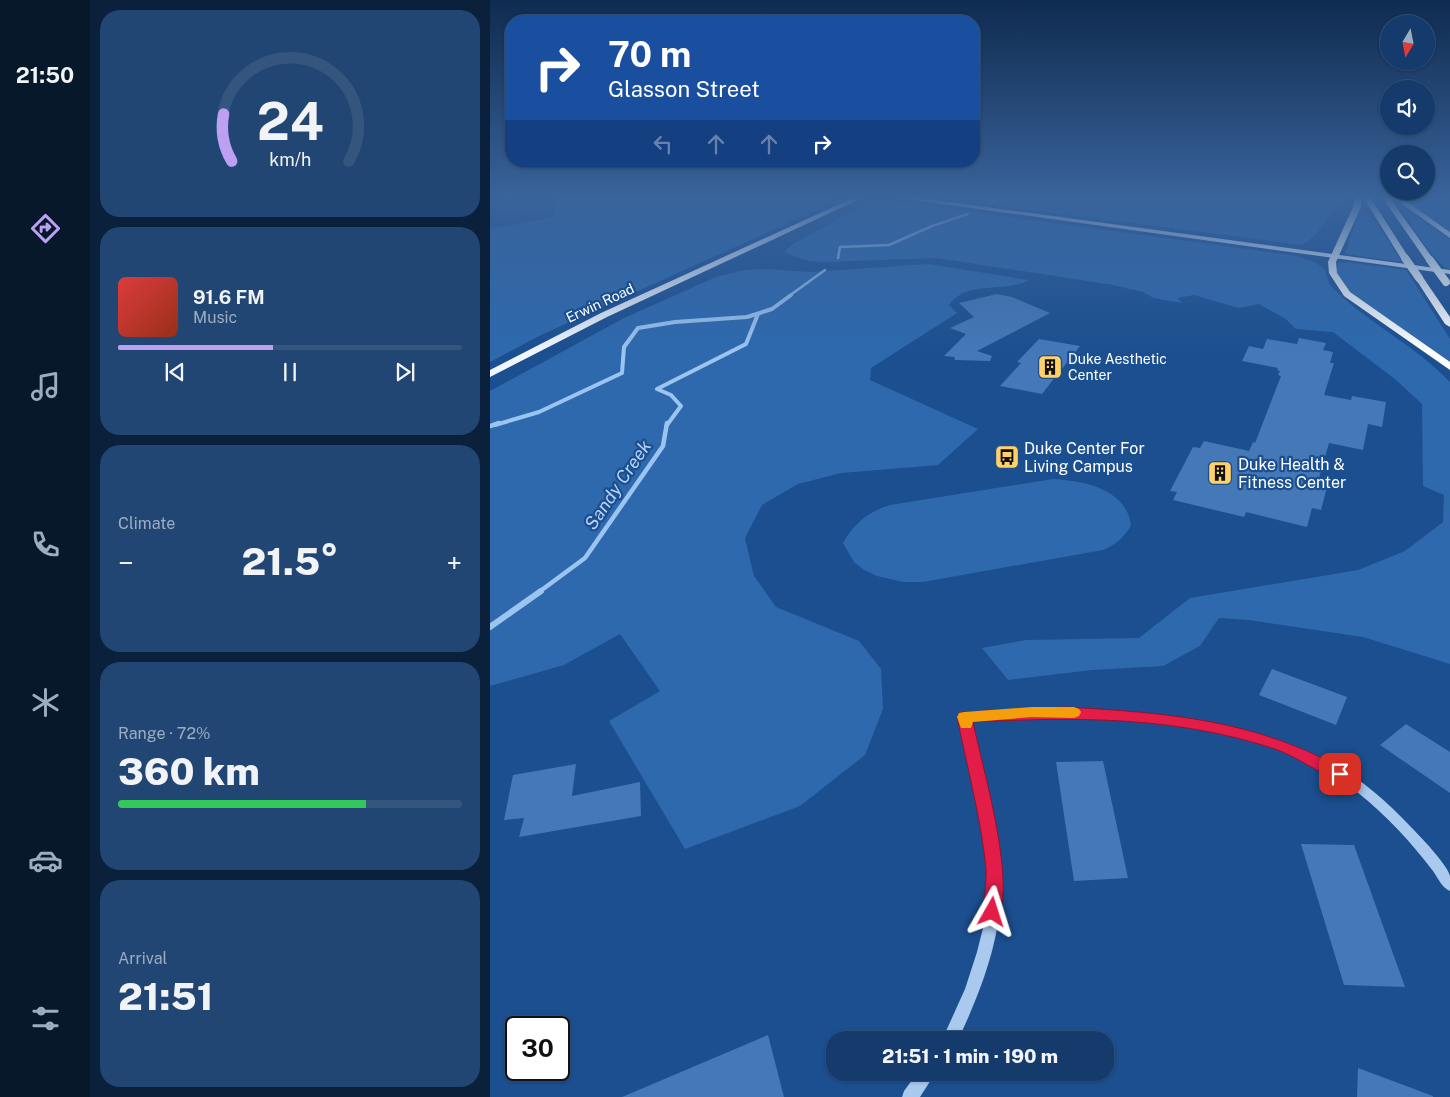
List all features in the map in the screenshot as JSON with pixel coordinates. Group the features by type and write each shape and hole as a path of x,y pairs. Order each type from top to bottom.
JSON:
{"highway":[{"path":"1338,248 1331,267 1347,294 1450,367"},
{"path":"1399,248 1450,324"},
{"path":"1421,248 1448,284"}],"main road":[{"name":"Erwin Road","path":"490,374 604,315 751,248"},
{"path":"1268,248 1450,272"}],"street":[{"path":"955,1031 963,1015 972,989 990,927 995,897 991,844 964,717 1066,712 1151,717 1245,734 1280,745 1330,767 1350,781 1398,822 1419,844 1450,885"},
{"path":"914,1096 923,1081"}],"shaded area":[{"path":"490,248 733,248 541,335 490,362"},
{"path":"788,248 1239,248 1297,256 1318,264 1325,271 1330,284 1345,299 1422,357 1450,382 1450,664 1363,637 1249,620 1219,618 1200,646 1163,666 1092,670 1008,680 982,648 1026,640 1139,638 1190,598 1358,570 1405,551 1443,522 1444,495 1423,486 1422,404 1396,380 1333,332 1296,329 1286,319 1259,304 1239,308 1194,295 1177,298 1182,303 1154,298 1143,292 1113,285 937,258 824,262 808,261 784,252"},
{"path":"1347,248 1393,248 1402,262 1345,254"},
{"path":"1428,248 1450,248 1450,269 1437,260"},
{"path":"1346,262 1406,270 1450,339 1450,363 1359,301 1348,291 1336,272 1338,263"},
{"path":"929,264 1029,280 1009,286 976,289 957,297 949,305 957,313 871,368 870,380 978,429 938,465 841,473 798,484 762,505 745,538 754,576 776,607 859,641 881,669 883,709 865,755 800,806 685,849 609,721 660,691 620,634 564,665 490,686 490,391 624,318 716,277 744,270 766,269 810,272"},
{"path":"1053,479 1091,485 1113,495 1122,503 1128,513 1131,526 1119,541 1103,550 923,582 903,582 877,576 864,570 854,562 843,543 862,519 890,505"}],"building":[{"path":"997,294 1012,297 1050,313 977,351 992,356 990,361 955,360 954,357 944,356 966,334 950,328 974,317 959,303"},
{"path":"1299,338 1326,343 1323,350 1333,352 1330,363 1334,363 1324,395 1351,400 1352,396 1386,402 1382,427 1368,424 1363,450 1329,443 1319,478 1329,480 1321,510 1312,508 1307,527 1246,512 1244,517 1173,500 1177,492 1170,491 1193,447 1200,448 1204,441 1249,451 1253,442 1255,443 1281,376 1278,375 1280,371 1277,370 1278,368 1242,361 1249,346 1263,349 1267,339 1297,344"},
{"name":"Duke Aesthetic Center","path":"1039,339 1080,346 1042,394 1000,386 1021,363 1017,362"},
{"path":"1272,669 1347,697 1336,725 1259,695"},
{"path":"1406,724 1450,752 1450,793 1380,745"},
{"path":"1103,761 1128,878 1074,881 1056,762"},
{"path":"576,764 572,796 640,782 641,816 519,837 524,818 504,820 513,775"},
{"path":"1301,844 1354,845 1405,987 1344,985"},
{"path":"768,1035 784,1097 622,1097"},
{"path":"1358,1068 1433,1096 1433,1097 1357,1097"}],"waterway":[{"name":"Sandy Creek","path":"838,258 840,248"},
{"name":"Sandy Creek","path":"789,296 825,270"},
{"path":"495,425 539,412 622,373 624,347 638,328 675,322 747,317 772,309 791,295"},
{"name":"Sandy Creek","path":"667,425 681,406 671,395 657,389 746,344 758,314"},
{"path":"490,426 499,423"},
{"name":"Sandy Creek","path":"539,592 585,558 663,446 667,423"},
{"name":"Sandy Creek","path":"490,627 541,591"}],"slow traffic":[{"path":"966,724 964,717 1032,712 1074,712"}],"place":[{"name":"Duke Aesthetic Center","path":"1050,367"},
{"name":"Duke Center For Living Campus","path":"1007,457"},
{"name":"Duke Health & Fitness Center","path":"1220,473"}],"route":[{"path":"992,912 995,897 991,844 964,717 1032,712 1066,712 1151,717 1187,722 1245,734 1280,745 1306,755 1340,774"}]}
